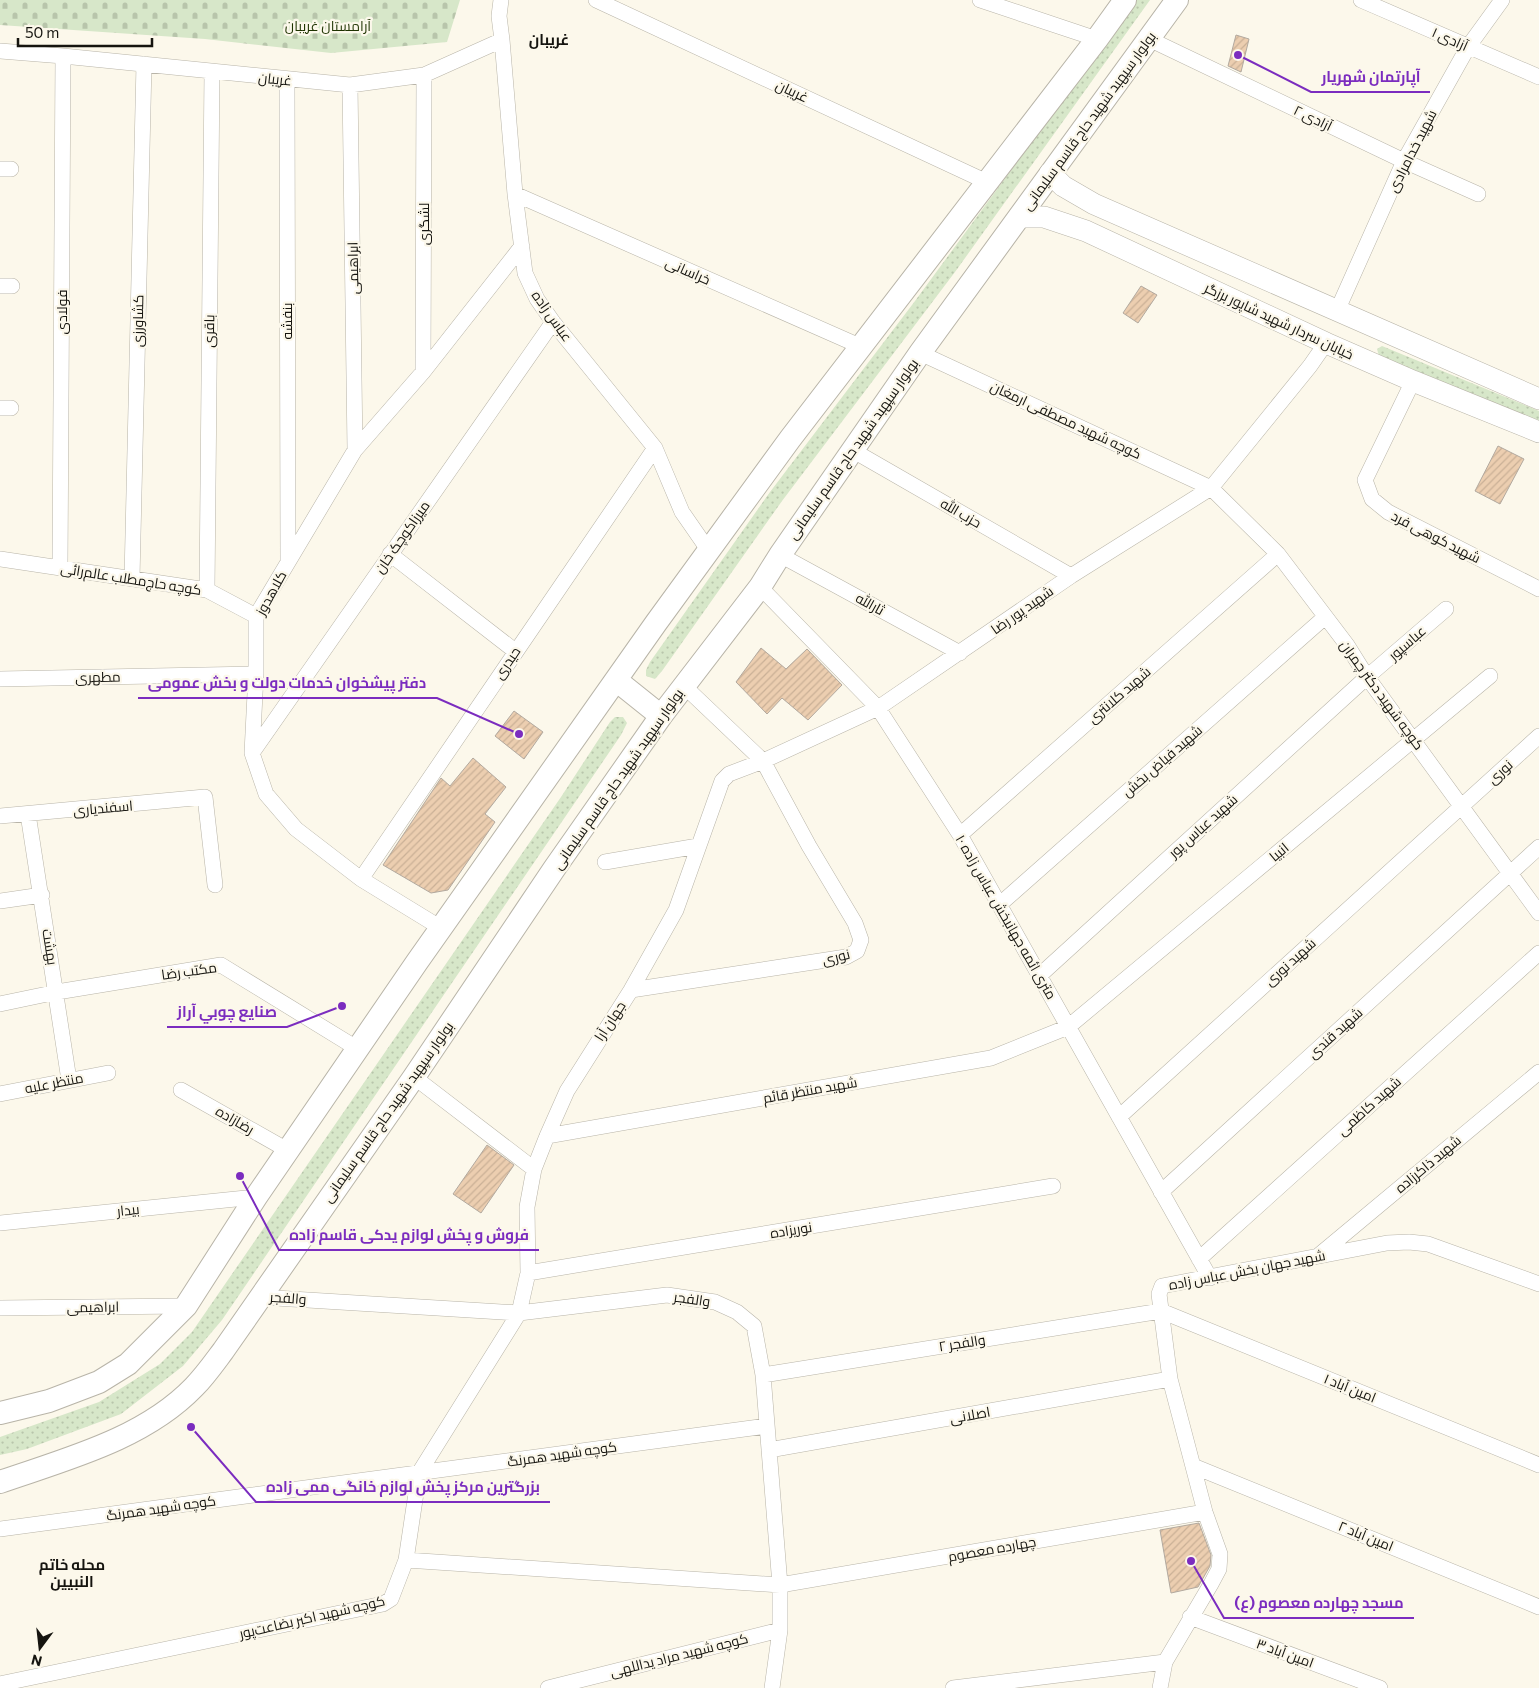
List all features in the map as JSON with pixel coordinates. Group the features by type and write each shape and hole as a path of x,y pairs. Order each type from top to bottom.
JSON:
{"main road":[{"path":"0,1413 49,1401 99,1382 128,1364 186,1306 256,1197 441,928 616,680 790,439 1125,0"},
{"name":"بولوار سپهبد شهید حاج قاسم سلیمانی","path":"0,1482 88,1451 126,1434 163,1412 194,1387 223,1351 414,1077 554,869 661,716 760,587 780,555 920,353 1177,0"},
{"path":"1050,173 1063,186 1094,204 1539,399"},
{"path":"1086,231 1080,216 1082,210 1087,205 1094,204"},
{"name":"خیابان سردار شهید شاپور برزگر","path":"1019,217 1044,217 1086,231 1326,343 1413,381 1539,432"},
{"path":"1326,343 1338,311"},
{"path":"616,680 661,716"}],"street":[{"path":"501,0 499,16 502,40"},
{"name":"غریبان","path":"596,0 987,182"},
{"path":"980,0 1097,39"},
{"name":"آزادی ۱","path":"1362,0 1539,77"},
{"name":"شهید خدامرادی","path":"1338,311 1404,161 1468,47 1502,0"},
{"name":"آزادی ۲","path":"1149,39 1404,161 1478,194"},
{"name":"غریبان","path":"0,51 350,85 424,75 502,40"},
{"name":"عباس زاده","path":"502,40 515,194 525,274 537,299 553,322 655,448 682,512 709,552"},
{"name":"فولادی","path":"60,568 63,56"},
{"name":"کشاورزی","path":"132,578 144,64"},
{"name":"باقری","path":"207,590 212,72"},
{"name":"لشگری","path":"422,372 424,75"},
{"name":"بنفشه","path":"287,80 288,562"},
{"name":"ابراهیمی","path":"350,85 355,450"},
{"name":"خراسانی","path":"515,194 862,347"},
{"name":"کلاهدوز","path":"441,928 361,879 296,829 266,794 252,753 256,674 256,616 355,450 422,372 522,246"},
{"name":"میرزاکوچک خان","path":"252,753 553,322"},
{"name":"شهید پور رضا","path":"763,761 878,708 1071,576 1211,488 1310,366 1326,343"},
{"name":"کوچه شهید مصطفی ارمغان","path":"920,353 1211,488"},
{"name":"شهید کوهی فرد","path":"1413,381 1365,480 1372,499 1388,512 1539,589"},
{"name":"حیدری","path":"361,879 514,652 655,448"},
{"name":"حزب الله","path":"852,450 1071,576"},
{"name":"کوچه شهید دکتر چمران","path":"1211,488 1278,554 1325,616 1367,677 1415,740 1509,874 1539,913"},
{"path":"390,554 514,652"},
{"name":"شهید کلانتری","path":"960,835 1278,554"},
{"name":"ثارالله","path":"780,555 960,653"},
{"name":"کوچه حاج‌مطلب عالم‌رائی","path":"0,559 207,590 256,616"},
{"name":"۱۰ متری ائمه جهانبخش عباس زاده","path":"760,587 878,708 960,835 1210,1278"},
{"name":"عباسپور","path":"1367,677 1446,609"},
{"name":"شهید فیاض بخش","path":"999,905 1325,616"},
{"name":"مطهری","path":"0,679 256,674"},
{"name":"انبیا","path":"1068,1027 1490,676"},
{"name":"شهید عباس پور","path":"1039,976 1367,677"},
{"path":"684,686 763,761"},
{"name":"نوری","path":"1461,807 1539,736"},
{"name":"جهان آرا","path":"419,1474 519,1313 528,1273 527,1207 534,1169 547,1136 576,1075 631,990 676,910 722,781 729,774 763,761"},
{"name":"نوری","path":"631,990 846,957 857,951 861,940 855,923 809,846 763,761"},
{"name":"اسفندیاری","path":"0,816 205,798 215,885"},
{"name":"شهید نوری","path":"1119,1117 1461,807"},
{"name":"بهشت","path":"28,814 57,992 69,1080"},
{"path":"606,862 698,846"},
{"name":"شهید قندی","path":"1161,1192 1539,847"},
{"path":"0,901 42,895"},
{"name":"شهید کاظمی","path":"1199,1259 1539,953"},
{"name":"مکتب رضا","path":"0,1004 57,992 221,965 358,1049"},
{"name":"شهید منتظر قائم","path":"547,1136 991,1058 1068,1027"},
{"name":"شهید ذاکرزاده","path":"1317,1257 1539,1072"},
{"name":"منتظر علیه","path":"0,1094 108,1073"},
{"path":"414,1077 534,1169"},
{"name":"رضازاده","path":"181,1090 289,1151"},
{"name":"نوریزاده","path":"528,1273 1053,1186"},
{"name":"بیدار","path":"0,1223 256,1197"},
{"name":"شهید جهان بخش عباس زاده","path":"1160,1688 1164,1662 1219,1569 1220,1554 1205,1512 1170,1380 1159,1294 1162,1286 1387,1243 1428,1244 1539,1284"},
{"name":"والفجر","path":"259,1297 519,1313 667,1295 715,1302 737,1312 754,1326 763,1376 780,1585 780,1630 772,1688"},
{"name":"ابراهیمی","path":"0,1308 186,1306"},
{"name":"والفجر ۲","path":"763,1376 1161,1311"},
{"name":"۱ امین آباد","path":"1161,1311 1539,1465"},
{"name":"اصلانی","path":"769,1450 1170,1380"},
{"name":"کوچه شهید همرنگ","path":"0,1529 767,1426"},
{"name":"۲ امین آباد","path":"1194,1466 1539,1607"},
{"name":"کوچه شهید اکبر بضاعت‌پور","path":"0,1684 383,1604 391,1599 406,1560 419,1474"},
{"name":"چهارده معصوم","path":"780,1585 1205,1512"},
{"path":"406,1560 780,1585"},
{"name":"۳ امین آباد","path":"1190,1617 1380,1688"},
{"name":"کوچه شهید مراد یداللهی","path":"548,1688 780,1630"},
{"path":"953,1688 1164,1662"}],"green space":[{"name":"آرامستان غریبان","path":"0,0 460,0 447,42 331,53 205,39 0,25"},
{"path":"1136,0 1150,0 955,272 782,501 662,671 655,679 646,676 646,670 650,662 770,492 915,301"},
{"path":"1382,346 1539,411 1539,423 1379,356 1377,349"},
{"path":"615,717 623,717 627,723 621,735 222,1320 183,1366 121,1414 27,1449 0,1455 0,1437 99,1402 160,1364 192,1332"}],"building":[{"path":"1236,35 1249,39 1241,72 1228,66"},
{"path":"1141,286 1157,295 1138,323 1123,313"},
{"path":"1498,446 1524,459 1500,504 1475,491"},
{"path":"761,648 786,669 807,649 842,685 808,720 782,698 767,714 736,682"},
{"path":"514,711 543,732 524,759 495,736"},
{"path":"473,758 506,787 485,814 495,822 448,890 431,893 383,865 441,778 450,786"},
{"path":"487,1145 514,1165 481,1213 453,1194"},
{"path":"1199,1523 1211,1555 1210,1566 1198,1587 1171,1593 1160,1530"}],"place":[{"name":"آپارتمان شهریار","path":"1238,55"},
{"name":"دفتر پیشخوان خدمات دولت و بخش عمومی","path":"519,734"},
{"name":"صنايع چوبي آراز","path":"342,1006"},
{"name":"فروش و پخش لوازم یدکی قاسم زاده","path":"240,1176"},
{"name":"بزرگترین مرکز پخش لوازم خانگی ممی زاده","path":"191,1427"},
{"name":"مسجد چهارده معصوم (ع)","path":"1191,1561"}],"district":[{"name":"غریبان","path":"549,40"},
{"name":"محله خاتم النبیین","path":"72,1574"}]}
